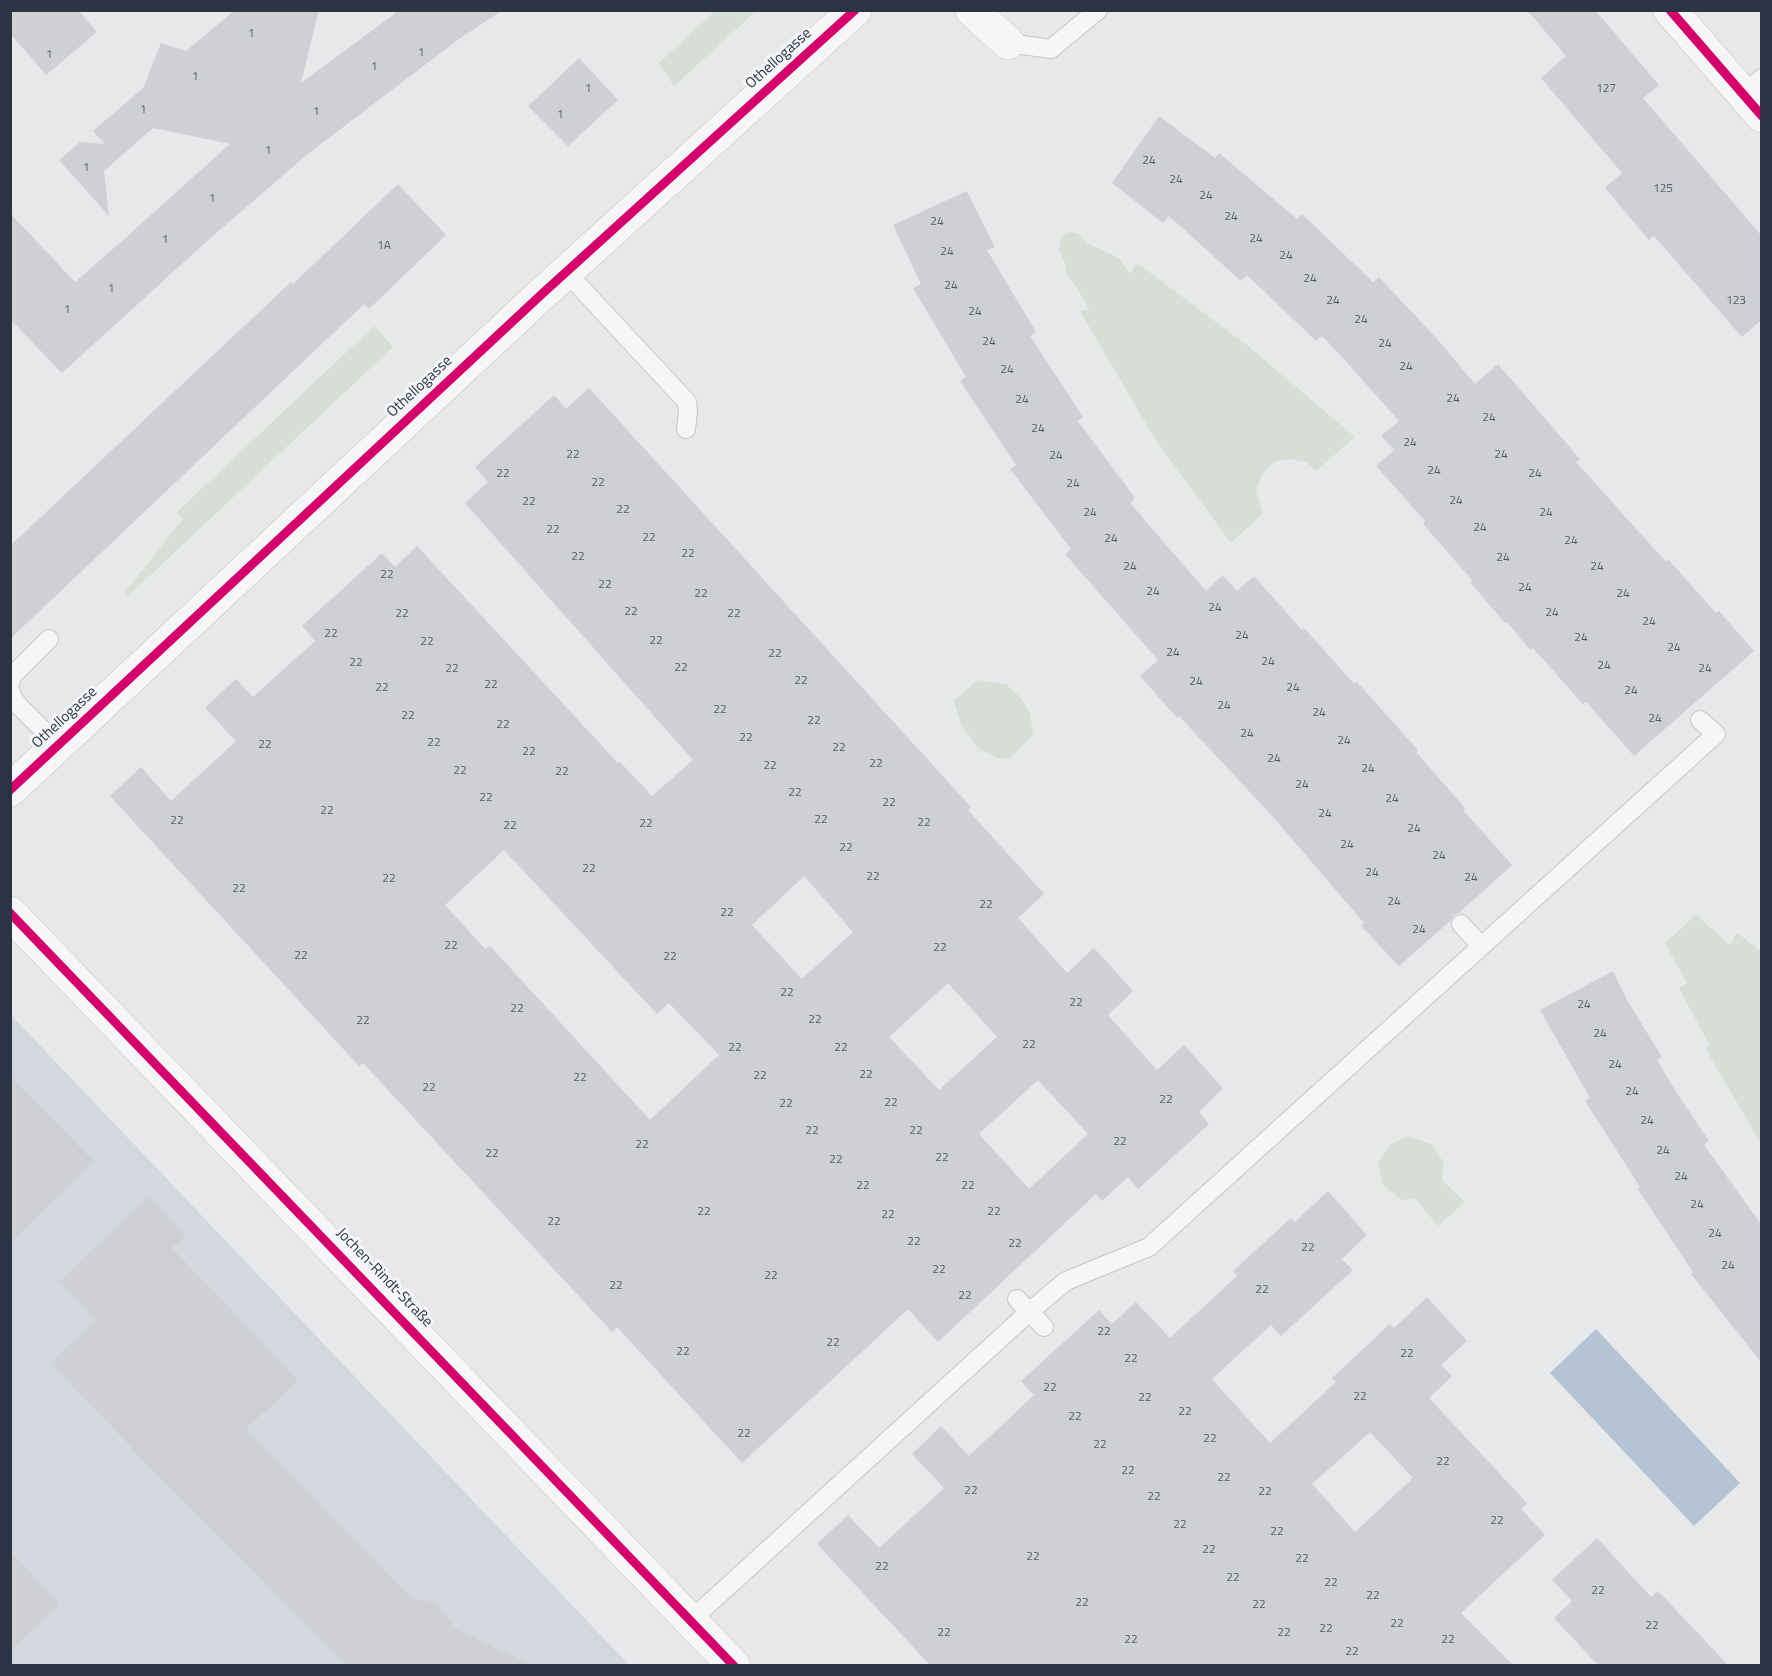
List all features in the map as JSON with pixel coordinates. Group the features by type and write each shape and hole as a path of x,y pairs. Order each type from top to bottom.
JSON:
{"street":[{"name":"Othellogasse","path":"10,790 543,293 855,10"},
{"path":"972,10 1008,43"},
{"path":"1670,10 1755,96"},
{"name":"Jochen-Rindt-Straße","path":"10,913 734,1665"}],"lane":[{"path":"1008,43 1051,50 1098,10"},
{"path":"567,273 687,402 686,429"},
{"path":"10,682 13,675 49,639"},
{"path":"10,690 20,707 58,745"},
{"path":"691,1620 1023,1306 1066,1281 1149,1247 1716,734 1700,720"},
{"path":"1461,924 1481,946"},
{"path":"1023,1306 1044,1327"}],"shaded area":[{"path":"716,10 756,11 674,86 659,63"},
{"path":"1071,232 1079,234 1087,243 1119,258 1130,274 1136,263 1141,266 1248,346 1355,437 1316,471 1306,462 1293,459 1275,461 1263,472 1256,490 1262,514 1231,543 1155,439 1080,311 1089,310 1067,274 1059,250 1060,241 1065,234"},
{"path":"374,326 393,347 128,596 125,592 183,519 177,512"},
{"path":"978,680 1007,685 1022,699 1030,714 1033,735 1010,759 997,758 978,748 961,725 954,700"},
{"path":"1696,915 1730,945 1737,933 1761,951 1761,1141 1705,1048 1709,1044 1679,988 1687,983 1665,943"},
{"path":"11,1015 629,1665 11,1665"},
{"path":"1408,1136 1431,1144 1444,1163 1442,1180 1465,1202 1438,1226 1416,1199 1402,1200 1383,1185 1378,1163 1390,1144"}],"water":[{"path":"1596,1329 1740,1483 1694,1526 1550,1373"}],"building":[{"path":"10,10 78,10 97,32 46,75 10,33"},
{"path":"235,10 319,10 301,83 400,10 503,10 459,39 309,153 207,241 62,373 10,319 10,213 75,282 230,144 153,128 104,171 109,216 59,160 80,142 105,144 93,131 143,88 161,43 186,51"},
{"path":"1527,10 1595,10 1659,85 1643,98 1761,235 1761,320 1742,337 1654,236 1649,240 1605,188 1622,173 1541,78 1566,56"},
{"path":"579,58 618,100 568,146 528,106"},
{"path":"1159,116 1215,158 1219,153 1297,219 1302,214 1373,282 1379,277 1438,340 1475,384 1498,364 1580,459 1576,462 1666,562 1668,559 1716,613 1719,611 1754,651 1634,756 1586,702 1583,704 1533,648 1530,650 1507,622 1505,623 1470,582 1472,580 1423,524 1425,521 1376,466 1394,450 1381,436 1399,421 1344,359 1322,336 1316,341 1247,275 1241,281 1169,216 1163,223 1112,183"},
{"path":"398,184 446,235 369,309 364,304 10,639 10,546"},
{"path":"967,191 995,247 987,250 1036,332 1030,336 1083,417 1078,421 1135,498 1130,503 1206,591 1223,575 1237,591 1254,576 1354,684 1357,682 1418,750 1416,752 1465,808 1463,810 1512,865 1399,966 1361,926 1364,923 1274,818 1179,716 1177,718 1140,676 1158,660 1065,554 1071,549 1010,469 1016,465 960,381 966,377 913,288 921,284 893,225"},
{"path":"589,388 971,807 968,810 1044,894 1018,918 1067,973 1094,948 1133,991 1108,1015 1157,1070 1184,1045 1223,1088 1199,1112 1209,1124 1138,1189 1128,1177 1102,1201 1096,1194 938,1342 908,1309 742,1463 617,1327 612,1332 363,1063 359,1066 110,796 141,767 171,801 236,741 205,708 236,679 253,697 315,641 302,626 382,553 395,567 417,546 618,763 620,762 652,796 693,760 465,503 488,482 475,467 554,395 566,409","holes":["504,850 657,1014 669,1003 719,1055 650,1120 490,946 485,949 445,905","804,876 853,932 802,979 752,925","948,983 997,1037 939,1090 889,1037","1038,1080 1088,1134 1029,1189 979,1134"]},
{"path":"1613,971 1627,1000 1662,1057 1657,1060 1709,1141 1704,1145 1761,1224 1761,1362 1691,1274 1693,1272 1637,1188 1640,1187 1585,1101 1590,1098 1540,1010"},
{"path":"10,1076 94,1162 10,1243"},
{"path":"1328,1191 1367,1235 1342,1259 1353,1270 1281,1336 1271,1325 1212,1379 1270,1443 1336,1382 1332,1378 1390,1324 1394,1328 1427,1297 1467,1341 1441,1365 1452,1376 1429,1398 1527,1503 1521,1509 1545,1535 1461,1613 1513,1665 930,1665 817,1544 848,1515 879,1548 944,1488 912,1454 941,1426 969,1456 1034,1395 1021,1381 1099,1310 1112,1324 1136,1302 1170,1338 1237,1276 1233,1271 1291,1218 1295,1222","holes":["1370,1432 1413,1478 1355,1532 1312,1484"]},
{"path":"149,1196 185,1235 172,1248 298,1380 246,1429 413,1599 437,1602 454,1628 531,1665 346,1665 170,1488 51,1363 96,1320 59,1282"},
{"path":"1597,1538 1651,1597 1658,1591 1728,1665 1598,1665 1554,1618 1572,1601 1552,1580"},
{"path":"10,1552 60,1604 10,1651"}],"cycle path":[{"path":"10,790 543,293 855,10"},
{"path":"1670,10 1762,116"},
{"path":"10,913 734,1666"}]}
